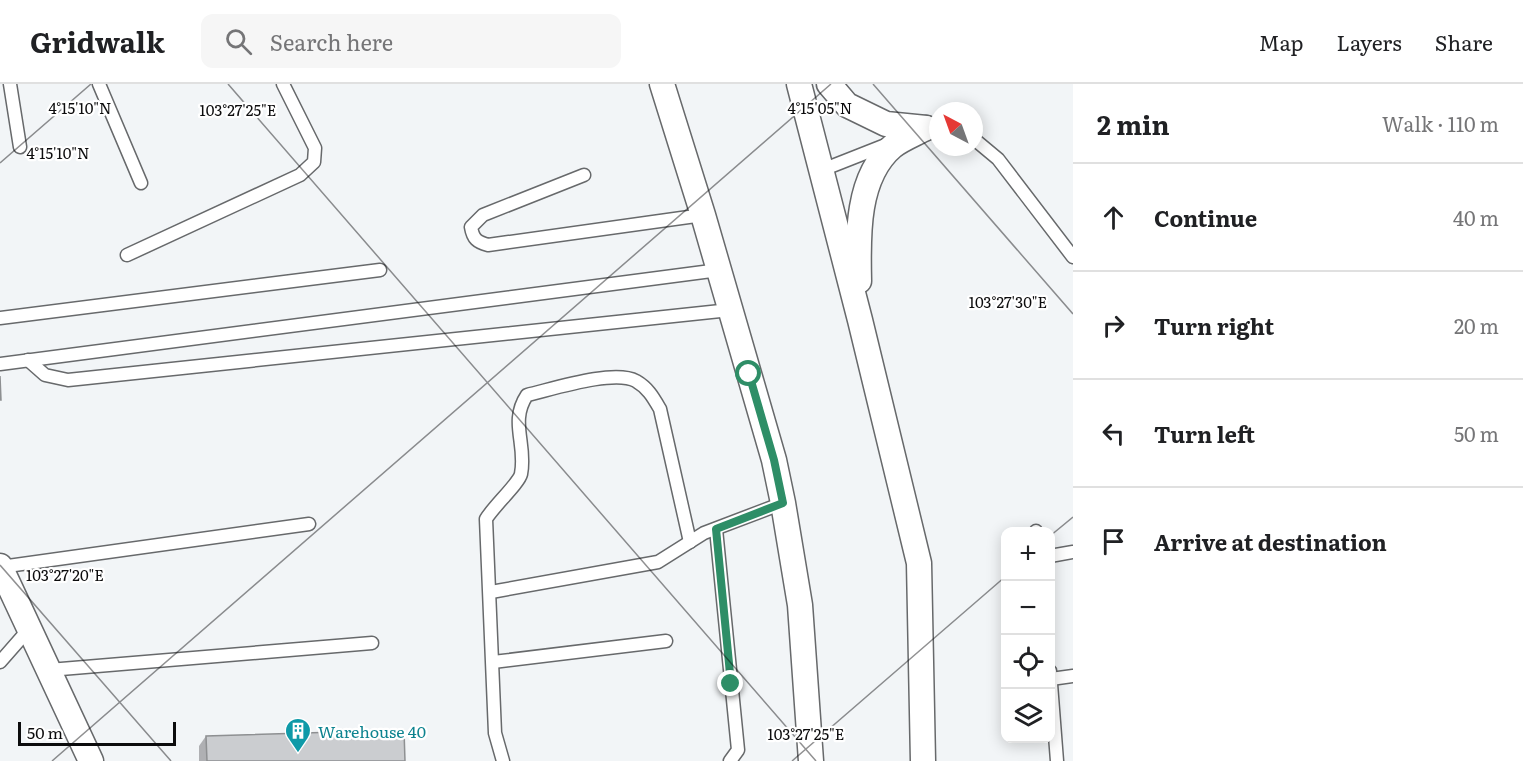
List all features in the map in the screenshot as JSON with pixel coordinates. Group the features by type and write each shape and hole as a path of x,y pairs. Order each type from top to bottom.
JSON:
{"street":[{"path":"662,84 703,215 774,460 800,605 811,761"},
{"path":"799,84 860,320 919,563 923,761"},
{"path":"829,84 847,105 886,124 929,128"},
{"path":"860,320 859,228 872,174 894,146 929,129"},
{"path":"0,567 91,761"}],"lane":[{"path":"10,84 20,147"},
{"path":"99,84 141,183"},
{"path":"127,255 300,175 314,162 315,148 283,84"},
{"path":"822,170 929,129"},
{"path":"983,146 998,159 1073,257"},
{"path":"584,175 483,215 471,227 472,235 478,242 488,245 703,215"},
{"path":"0,318 380,270"},
{"path":"0,364 718,270"},
{"path":"28,360 45,375 68,380 730,310"},
{"path":"503,761 495,733 491,592 486,519 492,508 521,476 522,451 518,414 527,395 606,376 634,380 649,391 660,408 690,542"},
{"path":"491,592 658,562 716,529 783,503"},
{"path":"0,567 309,524"},
{"path":"716,529 738,750 730,761"},
{"path":"1055,555 1073,552"},
{"path":"0,662 29,629"},
{"path":"492,662 666,641"},
{"path":"49,670 372,643"},
{"path":"1055,675 1073,676"},
{"path":"1052,689 1057,761"}],"building":[{"name":"Warehouse 40","path":"404,730 405,761 207,761 206,736"}],"place":[{"name":"Warehouse 40","path":"298,754"}],"route":[{"path":"731,684 716,529 783,503 774,460 749,374"}]}
